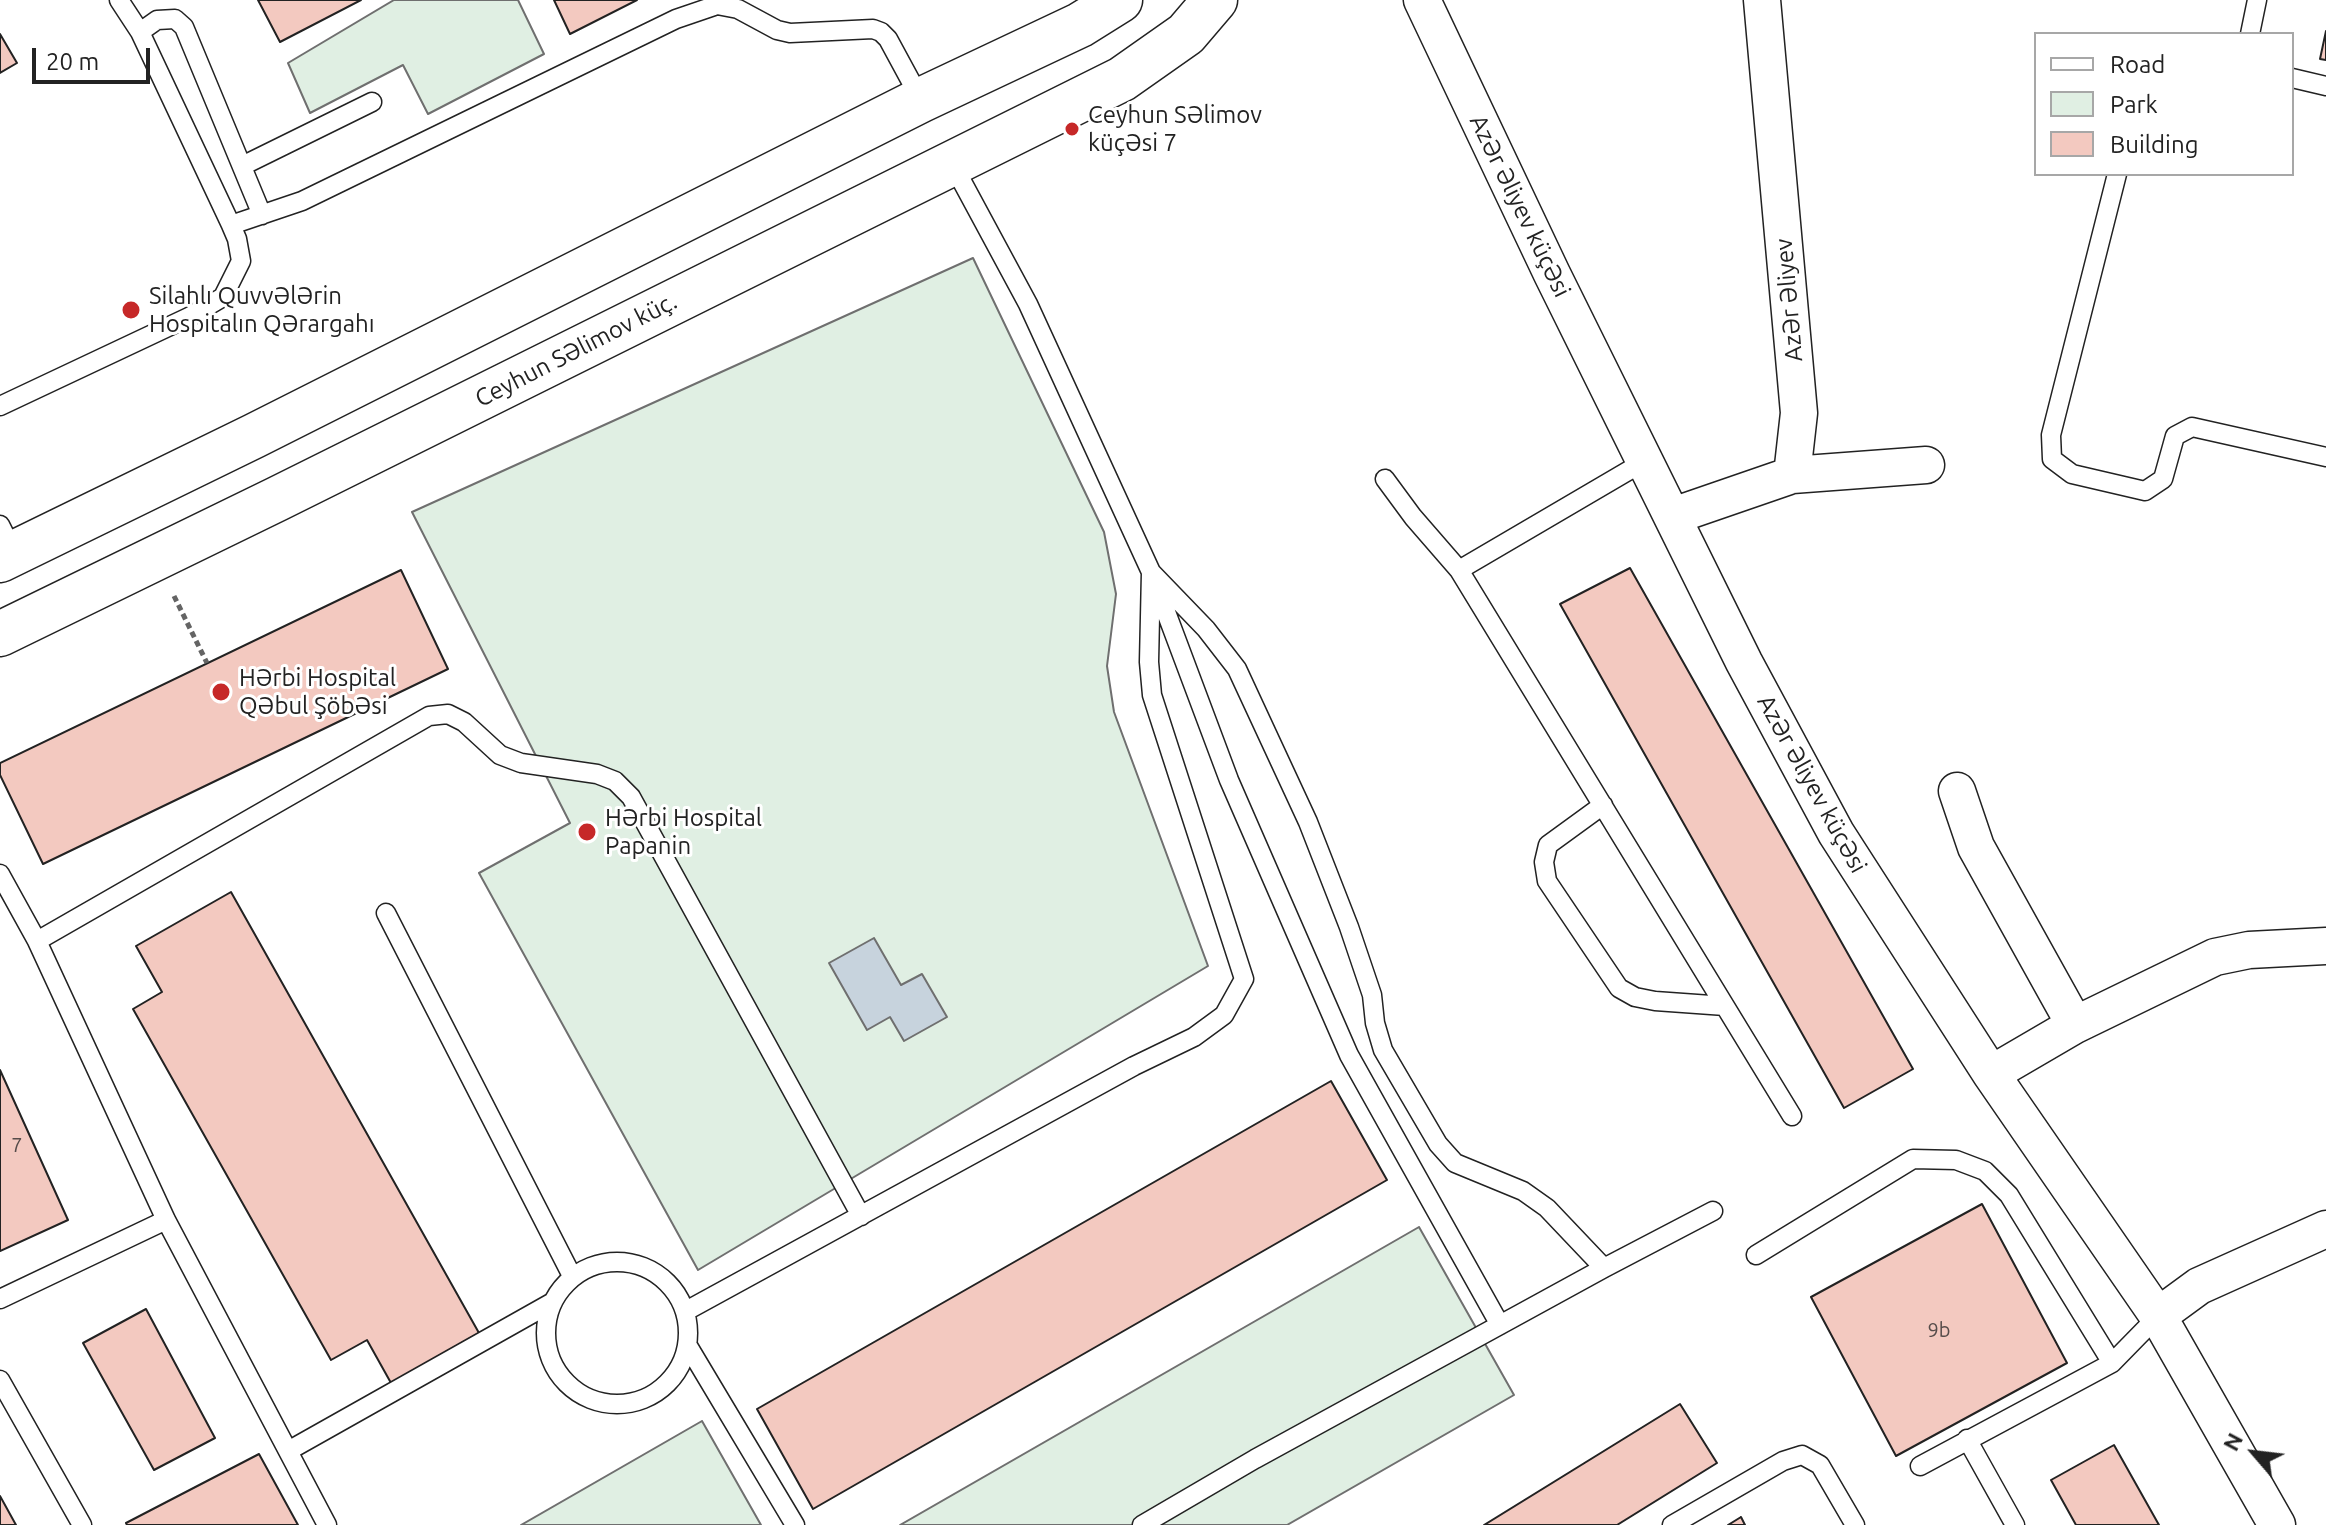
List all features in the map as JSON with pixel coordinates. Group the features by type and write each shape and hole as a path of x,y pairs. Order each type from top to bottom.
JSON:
{"main road":[{"path":"5,546 254,436 921,100 1080,25 1120,0"},
{"name":"Ceyhun Səlimov küç.","path":"0,634 1122,79 1186,34 1215,0"},
{"path":"921,100 952,163"}],"street":[{"name":"Azər Əliyev küçəsi","path":"1422,0 1552,274 1744,662 1836,833 1991,1074 2158,1316 2277,1525"},
{"name":"Azər Əliyev","path":"1762,0 1799,413 1792,475"},
{"path":"1673,516 1792,475 1926,465"},
{"path":"1957,791 1976,847 2075,1025"},
{"path":"1991,1074 2075,1025 2215,957 2249,950 2326,946"},
{"path":"2158,1316 2199,1286 2326,1229"}],"lane":[{"path":"0,406 189,317 223,297 241,261 231,225 140,32 119,0"},
{"path":"2250,32 2257,0"},
{"path":"231,225 316,195 716,2 790,33 873,29 881,32 888,39 921,100"},
{"path":"140,32 157,20 175,19 184,27 262,215"},
{"path":"2294,78 2326,86"},
{"path":"242,166 372,102"},
{"path":"952,163 1028,304 1151,572 1229,780 1349,1055 1500,1325"},
{"path":"2116,176 2051,435 2052,459 2072,474 2145,491 2163,479 2175,436 2192,427 2326,457"},
{"path":"1459,570 1645,461"},
{"path":"1385,479 1459,570 1792,1116"},
{"path":"686,1311 1134,1066 1194,1037 1224,1015 1244,979 1152,695 1149,662 1151,572"},
{"path":"1151,572 1206,629 1237,669 1308,822 1349,927 1372,995 1375,1023 1383,1050 1438,1144 1455,1163 1523,1191 1547,1208 1604,1268"},
{"path":"37,941 429,716 448,714 464,722 500,755 521,763 597,774 615,781 631,797 861,1216"},
{"path":"1603,805 1548,845 1544,862 1547,881 1619,988 1635,997 1655,1001 1725,1006"},
{"path":"0,874 37,941 166,1220 327,1525"},
{"path":"386,913 572,1276"},
{"path":"1756,1255 1913,1159 1956,1160 1985,1171 2009,1195 2112,1363"},
{"path":"1142,1525 1255,1459 1713,1211"},
{"path":"0,1299 166,1220"},
{"path":"288,1451 551,1303 572,1276 604,1261 638,1263 668,1281 686,1311 688,1346 674,1377 647,1399 613,1406 590,1399 579,1395 554,1371 544,1338 551,1303"},
{"path":"1920,1466 2112,1363 2158,1316"},
{"path":"688,1346 795,1525"},
{"path":"0,1380 82,1525"},
{"path":"1967,1439 2015,1525"},
{"path":"1672,1525 1783,1461 1802,1455 1820,1465 1855,1525"}],"path":[{"path":"155,559 207,663"}],"green space":[{"path":"394,0 518,0 544,54 428,114 403,65 310,113 288,63"},
{"path":"973,258 1104,532 1116,594 1107,666 1114,712 1208,966 698,1270 479,873 570,823 412,512"},
{"path":"1419,1227 1514,1395 1287,1525 900,1525"},
{"path":"702,1421 761,1525 521,1525"}],"shaded area":[{"path":"874,938 901,985 922,974 947,1017 904,1041 890,1017 867,1030 829,963"}],"building":[{"path":"258,0 361,0 280,42"},
{"path":"554,0 637,0 570,34"},
{"path":"2326,31 2326,60 2320,59"},
{"path":"0,34 17,63 0,73"},
{"path":"1630,568 1913,1069 1844,1108 1560,604"},
{"path":"401,570 448,669 43,864 0,775 0,763"},
{"path":"231,892 479,1333 391,1383 367,1340 331,1360 133,1009 162,992 136,946"},
{"path":"0,1070 68,1220 0,1251"},
{"path":"1331,1081 1387,1180 813,1509 757,1409"},
{"path":"1982,1204 2067,1363 1896,1456 1811,1297"},
{"path":"146,1309 215,1438 154,1470 83,1343"},
{"path":"1680,1404 1717,1463 1617,1525 1484,1525"},
{"path":"2114,1445 2159,1525 2076,1525 2051,1480"},
{"path":"259,1454 298,1525 127,1525 126,1523"},
{"path":"0,1496 16,1525 0,1525"},
{"path":"1741,1517 1745,1525 1728,1525"}],"place":[{"name":"Ceyhun Səlimov küçəsi 7","path":"1072,129"},
{"name":"Silahlı Quvvələrin Hospitalın Qərargahı","path":"131,310"},
{"name":"Hərbi Hospital Qəbul Şöbəsi","path":"221,692"},
{"name":"Hərbi Hospital Papanin","path":"587,832"}]}
